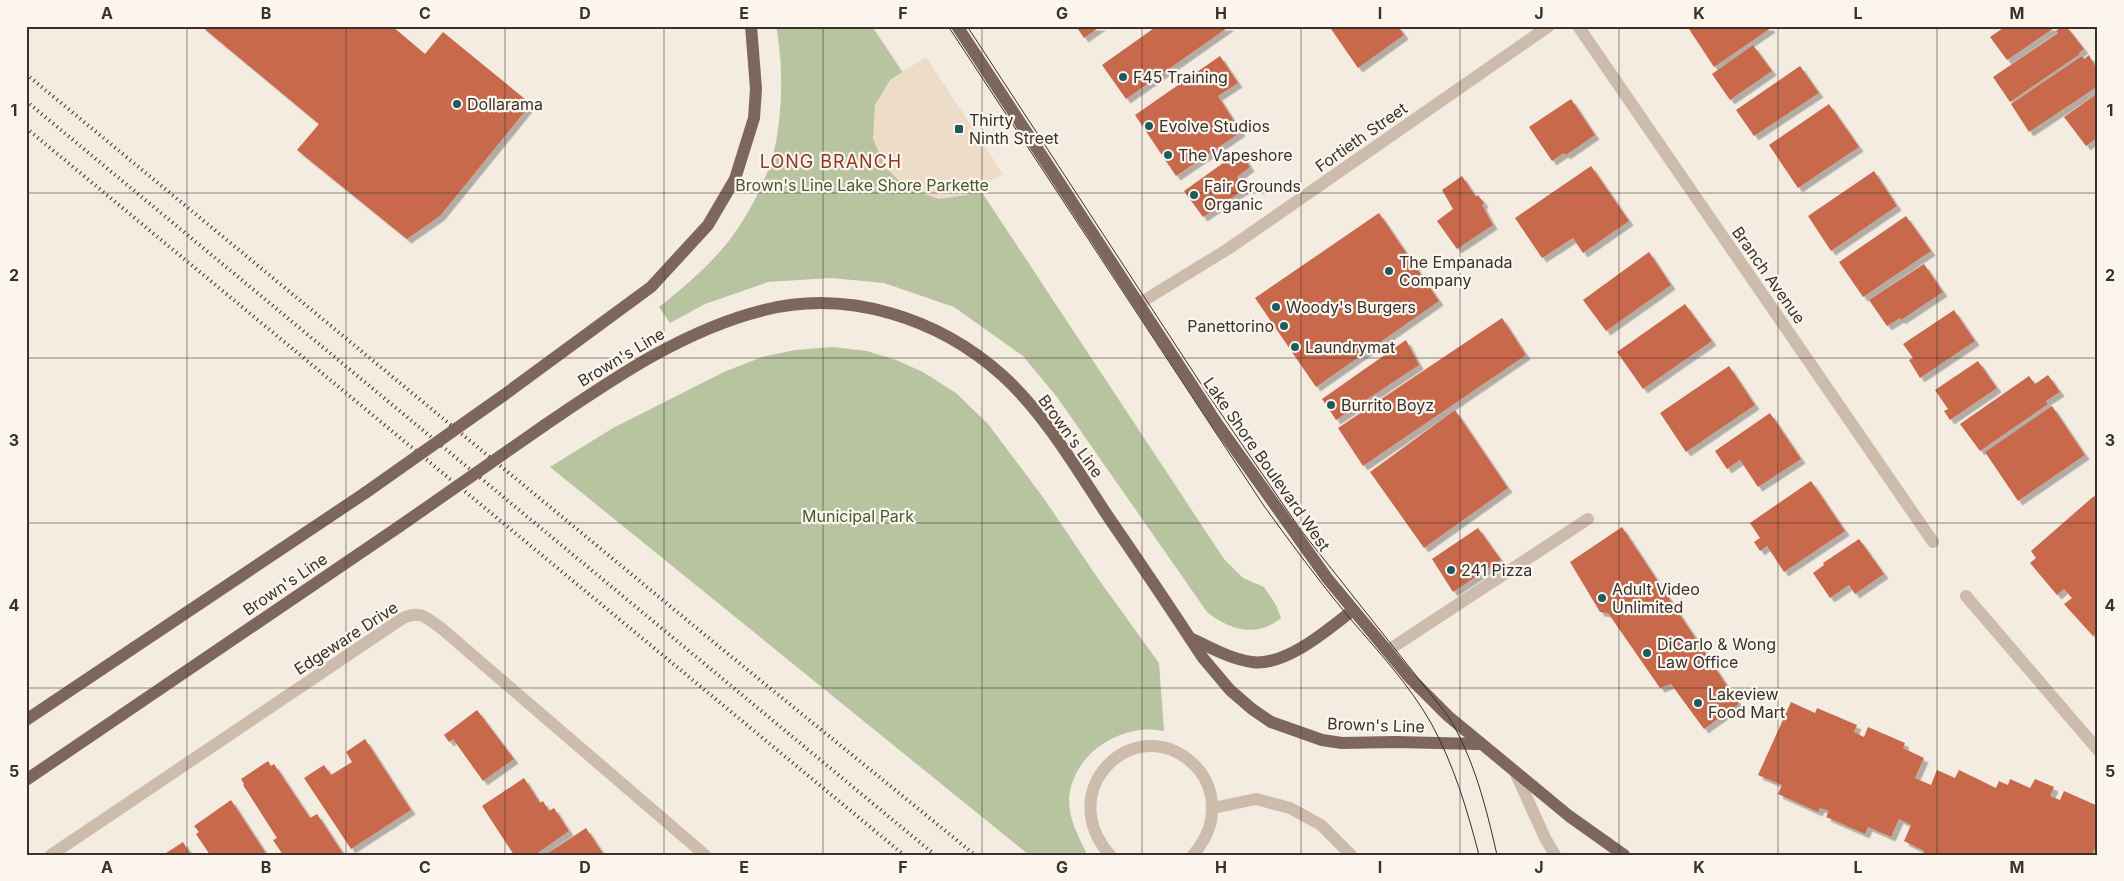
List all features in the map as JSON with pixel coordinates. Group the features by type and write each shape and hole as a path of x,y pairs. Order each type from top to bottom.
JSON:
{"main road":[{"name":"Brown's Line","path":"26,720 365,493 504,395 651,287 708,225 735,178 754,118 756,89 751,26"},
{"name":"Lake Shore Boulevard West","path":"957,26 1262,489 1326,578 1424,693 1479,744 1516,774 1568,816 1624,855"},
{"name":"Brown's Line","path":"26,780 605,384 668,348 721,323 762,310 810,303 854,305 892,314 931,328 965,347 1003,376 1048,426 1203,658 1230,690 1271,722 1322,740 1342,743 1479,744"},
{"path":"1190,638 1229,655 1253,662 1277,658 1310,644 1353,610"}],"street":[{"name":"Fortieth Street","path":"1140,303 1228,249 1549,26"},
{"name":"Branch Avenue","path":"1578,26 1933,542"},
{"path":"1387,651 1588,519"},
{"path":"1966,596 2098,750"},
{"name":"Edgeware Drive","path":"55,853 403,618 414,613 424,616 441,628 705,855"},
{"path":"1110,855 1098,841 1092,824 1089,806 1092,789 1100,773 1113,759 1128,750 1145,746 1163,747 1183,755 1200,768 1210,787 1213,808 1211,826 1204,842 1192,855"},
{"path":"1516,774 1545,838 1555,855"},
{"path":"1213,808 1256,799 1290,808 1321,825 1351,855"}],"green space":[{"name":"Brown's Line Lake Shore Parkette","path":"776,26 872,26 1224,559 1243,578 1264,587 1276,605 1281,618 1272,624 1253,630 1234,627 1207,612 1057,397 1023,356 954,307 884,283 831,278 768,282 705,304 670,323 659,307 695,277 728,242 753,204 771,162 778,130 781,94 779,42"},
{"name":"Municipal Park","path":"833,347 867,351 896,360 923,372 956,393 988,424 1045,500 1099,580 1159,663 1164,731 1141,730 1115,737 1103,744 1083,762 1071,786 1069,807 1074,827 1086,852 1082,855 1029,855 550,467 613,428 724,372 762,357 795,350"}],"shaded area":[{"path":"926,57 1003,174 967,195 939,199 907,188 886,168 873,139 875,105 890,80"}],"building":[{"path":"201,26 392,26 425,54 443,32 531,104 440,216 407,239 297,150 319,124"},
{"path":"1076,26 1101,26 1084,38"},
{"path":"1157,26 1230,26 1126,99 1102,65"},
{"path":"1329,26 1398,26 1404,35 1358,68"},
{"path":"1687,26 1769,26 1771,28 1714,67"},
{"path":"2006,26 2057,26 2007,60 1990,37"},
{"path":"2062,26 2066,26 2084,49 2080,54 2010,102 1993,77 2058,33 2056,31"},
{"path":"1753,45 1772,71 1730,100 1712,74"},
{"path":"2089,55 2098,71 2098,86 2029,132 2011,104 2082,56 2084,59"},
{"path":"1220,56 1238,83 1218,96 1241,132 1176,176 1135,115"},
{"path":"1800,66 1819,93 1754,136 1736,110"},
{"path":"2098,93 2098,137 2086,146 2064,117"},
{"path":"1571,99 1595,135 1566,155 1564,153 1552,161 1529,127"},
{"path":"1829,104 1859,147 1798,188 1769,145"},
{"path":"1242,154 1250,167 1237,177 1245,189 1203,217 1184,191 1226,161 1228,164"},
{"path":"1591,166 1629,221 1583,253 1573,238 1542,258 1515,218"},
{"path":"1874,171 1897,206 1831,251 1808,216"},
{"path":"1462,176 1476,197 1478,195 1484,203 1482,205 1493,225 1457,249 1437,221 1453,209 1442,190"},
{"path":"1379,213 1439,301 1316,387 1255,298"},
{"path":"1906,216 1931,251 1863,297 1839,262"},
{"path":"1649,252 1671,285 1606,331 1583,300"},
{"path":"1924,264 1943,292 1901,320 1900,318 1887,326 1869,300"},
{"path":"1685,304 1712,341 1643,389 1617,352"},
{"path":"1954,310 1975,341 1920,378 1909,360 1913,358 1903,344"},
{"path":"1502,318 1526,355 1363,466 1338,428"},
{"path":"1406,340 1419,365 1336,420 1322,399"},
{"path":"1978,361 1997,388 1950,420 1944,411 1948,409 1935,390"},
{"path":"1729,366 1755,405 1686,452 1660,413"},
{"path":"2048,375 2060,392 2046,401 2048,404 1980,451 1960,424 2029,376 2035,384"},
{"path":"2052,406 2085,455 2018,501 1985,452"},
{"path":"1455,410 1508,488 1424,548 1370,472"},
{"path":"1770,413 1801,459 1758,487 1740,460 1727,469 1715,451"},
{"path":"1811,481 1845,531 1784,572 1767,546 1760,551 1754,542 1760,538 1750,523"},
{"path":"2094,496 2098,501 2098,631 2093,636 2064,604 2072,598 2064,589 2057,595 2030,563 2036,558 2031,551"},
{"path":"1622,527 1739,704 1704,729 1671,684 1660,688 1608,613 1600,612 1570,562"},
{"path":"1478,528 1501,560 1453,592 1432,559"},
{"path":"1859,539 1884,574 1855,594 1849,585 1830,598 1813,573 1824,565 1823,563"},
{"path":"1791,702 1815,713 1817,708 1857,725 1854,732 1864,737 1868,727 1905,743 1903,748 1924,758 1915,778 1931,785 1937,770 1955,778 1959,770 1996,788 1999,781 2008,785 2010,779 2030,788 2035,779 2054,787 2050,796 2060,800 2064,791 2098,806 2098,842 2092,855 1923,855 1924,851 1904,841 1911,825 1899,819 1891,837 1868,827 1865,834 1826,817 1829,811 1820,808 1818,812 1778,794 1782,785 1758,775"},
{"path":"477,710 514,759 483,781 453,739 449,742 444,735"},
{"path":"365,739 411,810 351,849 304,778 324,765 331,775 352,762 346,752"},
{"path":"268,761 271,766 274,764 310,818 317,814 344,855 283,855 273,840 277,838 241,779"},
{"path":"524,778 540,803 543,801 549,811 554,808 569,831 535,855 514,855 482,806"},
{"path":"231,800 267,855 210,855 196,834 199,832 194,826"},
{"path":"586,828 604,855 545,855"},
{"path":"183,842 191,855 163,855"}],"tram line":[{"path":"948,26 1264,506 1294,548 1347,615 1413,694 1431,723 1453,771 1465,804 1479,855"},
{"path":"967,26 1209,396 1300,529 1448,716 1465,749 1478,783 1497,855"}],"railway":[{"path":"26,74 722,649 975,855"},
{"path":"26,101 935,855"},
{"path":"26,128 904,855"}],"place":[{"name":"F45 Training","path":"1123,77"},
{"name":"Dollarama","path":"457,104"},
{"name":"Evolve Studios","path":"1149,126"},
{"name":"Thirty Ninth Street","path":"959,129"},
{"name":"The Vapeshore","path":"1168,155"},
{"name":"Fair Grounds Organic","path":"1194,195"},
{"name":"The Empanada Company","path":"1389,271"},
{"name":"Woody's Burgers","path":"1276,307"},
{"name":"Panettorino","path":"1284,326"},
{"name":"Laundrymat","path":"1295,347"},
{"name":"Burrito Boyz","path":"1331,405"},
{"name":"241 Pizza","path":"1451,570"},
{"name":"Adult Video Unlimited","path":"1602,598"},
{"name":"DiCarlo & Wong Law Office","path":"1647,653"},
{"name":"Lakeview Food Mart","path":"1698,703"}],"district":[{"name":"LONG BRANCH","path":"831,162"}]}
